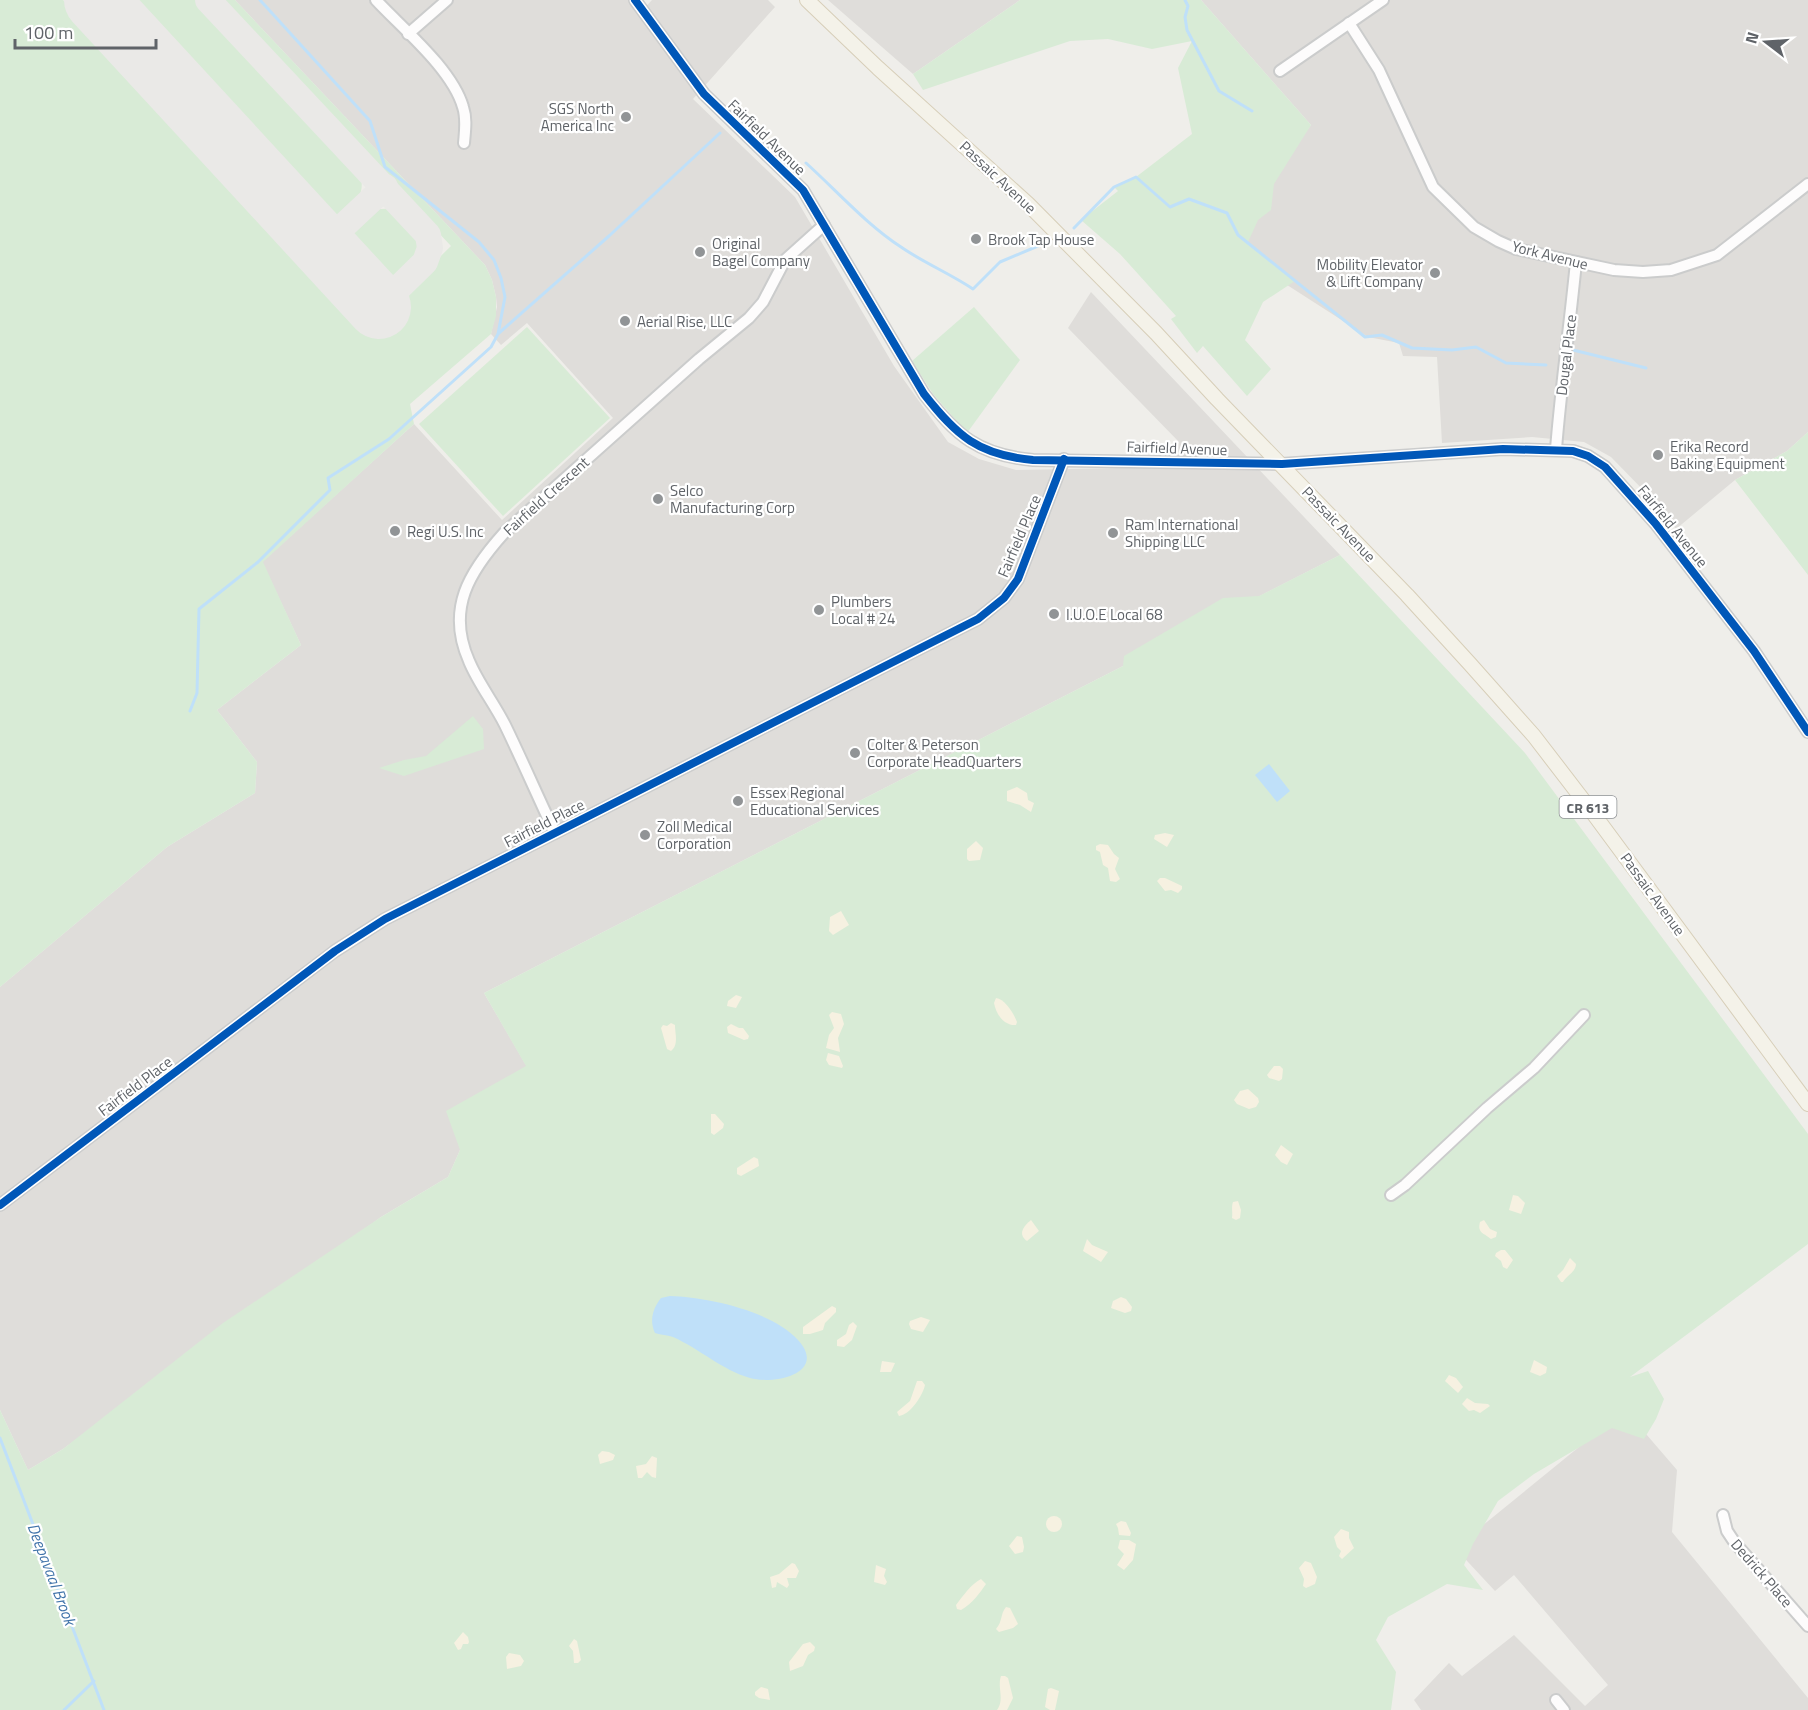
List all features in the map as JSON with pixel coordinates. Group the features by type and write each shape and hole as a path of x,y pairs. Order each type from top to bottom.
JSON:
{"main road":[{"name":"Passaic Avenue","path":"807,0 870,62 1028,204 1156,333 1415,604 1534,736 1808,1104"}],"street":[{"path":"376,0 441,69 457,90 464,109 466,128 464,143"},
{"path":"408,34 447,0"},
{"name":"Fairfield Avenue","path":"635,0 704,94 802,190 924,394 958,433 1005,456 1033,459 1282,465 1503,449 1556,449 1588,456 1613,474 1655,523 1748,644 1808,732"},
{"path":"1280,71 1383,0"},
{"name":"York Avenue","path":"1349,23 1379,70 1434,187 1474,226 1516,249 1614,270 1643,272 1671,270 1717,255 1808,184"},
{"name":"Fairfield Crescent","path":"555,833 504,723 469,662 460,622 460,605 466,586 478,564 504,533 699,359 749,318 763,302 785,260 824,225"},
{"name":"Dougal Place","path":"1556,449 1576,262"},
{"name":"Fairfield Place","path":"0,1205 335,951 385,919 978,619 1004,598 1018,579 1064,459"},
{"path":"1391,1195 1405,1185 1487,1108 1534,1068 1584,1015"},
{"name":"Dedrick Place","path":"1723,1515 1727,1531 1735,1543 1808,1626"},
{"path":"1556,1700 1564,1710"}],"shaded area":[{"path":"235,0 629,0 639,14 652,0 768,0 775,7 693,99 795,197 894,366 948,442 979,459 1016,470 1169,467 1179,442 1068,328 1091,292 1340,555 484,993 541,1091 460,1150 448,1177 381,1217 63,1449 28,1470 0,1410 0,987 167,847 255,793 257,762 217,710 301,645 262,562 414,424 502,520 613,418 527,323 501,345 491,334 497,307 492,280 485,265"},
{"path":"828,0 1020,0 913,74"},
{"path":"1201,0 1808,0 1808,432 1787,451 1735,480 1676,529 1648,495 1611,457 1584,442 1532,437 1442,443 1437,357 1403,356 1399,343 1368,337 1242,256 1270,179 1311,125"},
{"path":"1634,1420 1677,1470 1672,1532 1808,1698 1808,1710 1421,1710 1414,1700 1449,1663 1462,1676 1514,1635 1585,1706 1608,1685 1514,1575 1495,1591 1455,1548 1606,1425"}],"green space":[{"path":"0,0 63,0 371,325 451,246 219,0 235,0 485,265 496,297 496,316 491,334 410,404 414,424 263,562 301,645 217,710 257,762 255,793 167,847 0,987"},
{"path":"113,0 196,0 350,163 361,179 362,186 358,200 353,206 335,218 323,217 310,209"},
{"path":"1020,0 1201,0 1311,125 1274,184 1271,210 1258,220 1248,242 1295,281 1263,302 1245,340 1271,369 1247,396 1203,346 1197,353 1171,319 1176,316 1120,254 1081,220 1118,191 1114,187 1136,177 1192,134 1178,68 1192,41 1152,49 1108,39 1070,41 923,90 913,74"},
{"path":"378,209 390,209 403,217 416,234 419,247 414,261 397,277 389,280 377,277 365,266 358,257 352,241 356,227 361,220"},
{"path":"974,307 1020,360 967,433 933,394 912,361"},
{"path":"527,327 610,418 503,516 419,424"},
{"path":"1808,432 1808,575 1735,480 1787,451"},
{"path":"1340,555 1525,753 1808,1134 1808,1244 1630,1377 1648,1371 1664,1399 1644,1439 1612,1428 1534,1474 1498,1501 1473,1544 1464,1565 1483,1590 1447,1584 1388,1617 1376,1640 1396,1672 1391,1710 0,1710 0,1410 28,1470 63,1449 223,1323 381,1217 448,1177 460,1150 446,1111 526,1066 484,993 1123,666 1124,656 1223,598 1259,596"},
{"path":"473,716 483,729 484,749 404,776 379,768 426,756"}],"sand":[{"path":"1017,787 1027,793 1028,800 1034,803 1031,812 1007,801 1007,791"},
{"path":"1165,833 1174,835 1167,847 1154,839 1155,835"},
{"path":"976,841 983,848 980,860 969,861 967,849"},
{"path":"1108,845 1119,858 1115,869 1120,879 1116,882 1110,881 1108,868 1103,865 1100,852 1096,850 1096,846"},
{"path":"1160,878 1182,886 1182,889 1178,893 1171,890 1165,891 1157,881"},
{"path":"841,911 849,925 833,935 829,931 830,917"},
{"path":"736,995 742,997 736,1008 727,1006 728,1001"},
{"path":"996,998 1009,1007 1017,1022 1016,1025 1008,1024 999,1015 994,1003"},
{"path":"832,1012 841,1014 844,1024 838,1038 840,1052 826,1048 829,1035 834,1028 829,1015"},
{"path":"671,1023 675,1025 676,1039 671,1051 667,1049 661,1028"},
{"path":"731,1024 743,1028 749,1036 748,1039 744,1040 728,1033 727,1027"},
{"path":"828,1053 839,1056 842,1068 829,1065 826,1060"},
{"path":"1274,1066 1280,1066 1283,1069 1282,1079 1279,1081 1267,1075"},
{"path":"1248,1089 1258,1098 1259,1102 1256,1107 1249,1109 1237,1104 1234,1100 1240,1091"},
{"path":"711,1114 715,1114 724,1124 723,1128 714,1135 711,1133"},
{"path":"1281,1145 1293,1154 1287,1165 1275,1155"},
{"path":"754,1157 758,1159 759,1166 741,1176 737,1174 737,1168"},
{"path":"1513,1195 1518,1196 1525,1203 1521,1214 1509,1210"},
{"path":"1238,1201 1241,1210 1240,1218 1236,1220 1232,1218 1232,1206 1233,1202"},
{"path":"1031,1220 1039,1231 1027,1241 1022,1233"},
{"path":"1484,1220 1490,1229 1497,1232 1496,1237 1491,1239 1480,1231 1480,1222"},
{"path":"1087,1239 1092,1245 1108,1252 1101,1262 1083,1251"},
{"path":"1501,1250 1505,1250 1513,1260 1507,1269 1495,1256"},
{"path":"1570,1258 1576,1267 1561,1282 1557,1276"},
{"path":"1121,1297 1126,1299 1132,1307 1131,1311 1125,1313 1111,1308 1113,1301"},
{"path":"832,1306 836,1308 836,1312 825,1323 823,1330 803,1334 803,1327"},
{"path":"921,1317 930,1320 923,1332 911,1329 910,1321"},
{"path":"853,1322 857,1326 852,1340 844,1347 837,1346 837,1340 846,1334 849,1325"},
{"path":"1534,1360 1547,1367 1546,1373 1540,1376 1530,1372"},
{"path":"882,1361 895,1363 891,1372 880,1372"},
{"path":"1449,1375 1456,1378 1463,1387 1458,1393 1445,1381"},
{"path":"917,1381 922,1381 925,1385 922,1394 912,1408 899,1416 897,1412 910,1401"},
{"path":"1467,1398 1475,1403 1490,1406 1480,1413 1474,1410 1469,1411 1462,1404"},
{"path":"602,1451 615,1455 613,1460 600,1464 598,1455"},
{"path":"652,1456 657,1458 656,1478 647,1472 642,1478 638,1478 636,1466 646,1464"},
{"path":"1051,1516 1057,1516 1062,1524 1060,1530 1051,1532 1046,1527 1046,1521"},
{"path":"1121,1521 1126,1522 1130,1536 1119,1535 1116,1524"},
{"path":"1341,1529 1349,1532 1354,1548 1342,1559 1334,1537"},
{"path":"1017,1536 1022,1537 1024,1547 1023,1552 1015,1554 1009,1546"},
{"path":"1120,1540 1129,1540 1136,1544 1133,1560 1124,1570 1117,1565 1124,1554 1118,1548"},
{"path":"1305,1561 1311,1563 1317,1577 1315,1584 1306,1588 1303,1586 1304,1579 1299,1568"},
{"path":"792,1563 799,1571 796,1578 787,1578 789,1585 787,1588 777,1582 776,1587 772,1588 770,1577 779,1574"},
{"path":"876,1565 886,1569 884,1576 887,1582 885,1585 874,1582"},
{"path":"981,1579 986,1584 978,1595 965,1608 957,1609 956,1605 964,1594"},
{"path":"1006,1607 1010,1608 1018,1624 999,1632 996,1629"},
{"path":"463,1632 469,1642 463,1644 458,1650 454,1643"},
{"path":"574,1639 577,1641 581,1660 578,1663 574,1663 573,1651 569,1646"},
{"path":"810,1642 815,1647 814,1651 808,1655 803,1666 790,1671 789,1662 803,1644"},
{"path":"509,1653 520,1655 524,1661 521,1666 507,1669 506,1657"},
{"path":"1001,1676 1008,1678 1013,1698 1007,1710 997,1710 1000,1702"},
{"path":"761,1687 768,1689 770,1700 755,1695"},
{"path":"1048,1689 1059,1691 1055,1710 1045,1707"}],"water":[{"path":"1269,764 1290,791 1277,802 1255,775"},
{"path":"670,1296 720,1303 772,1321 798,1340 806,1351 807,1361 794,1374 772,1380 750,1378 730,1370 673,1337 655,1333 652,1324 654,1310 661,1298"}],"waterway":[{"path":"190,711 197,693 199,609 258,562 330,490 328,478 389,439 491,347 498,334 505,297 494,260 479,242 385,167 370,121 260,0"},
{"path":"1185,0 1188,6 1185,17 1187,30 1219,91 1252,111"},
{"path":"499,333 609,236 720,133"},
{"path":"806,163 888,238 973,289 1000,262 1038,246"},
{"path":"1074,228 1114,187 1136,177 1170,207 1189,199 1227,213 1238,235 1365,337 1382,335 1412,348 1452,350 1476,347 1506,363 1546,365"},
{"path":"1573,350 1646,368"},
{"name":"Deepavaal Brook","path":"0,1438 104,1710"},
{"path":"64,1710 94,1681"}],"taxiway":[{"path":"208,0 428,235 430,248 425,262 379,307"},
{"path":"322,246 385,187"}],"runway":[{"path":"96,0 379,307"}],"cycle path":[{"path":"635,0 704,94 803,190 924,394 947,421 970,441 997,453 1033,460 1282,464 1503,449 1573,451 1588,456 1605,467 1655,523 1754,651 1808,732"},
{"path":"0,1205 335,951 385,919 978,619 1004,598 1018,579 1064,459"}],"place":[{"name":"SGS North America Inc","path":"626,117"},
{"name":"Brook Tap House","path":"976,239"},
{"name":"Original Bagel Company","path":"700,252"},
{"name":"Mobility Elevator & Lift Company","path":"1435,273"},
{"name":"Aerial Rise, LLC","path":"625,321"},
{"name":"Erika Record Baking Equipment","path":"1658,455"},
{"name":"Selco Manufacturing Corp","path":"658,499"},
{"name":"Regi U.S. Inc","path":"395,531"},
{"name":"Ram International Shipping LLC","path":"1113,533"},
{"name":"Plumbers Local # 24","path":"819,610"},
{"name":"I.U.O.E Local 68","path":"1054,614"},
{"name":"Colter & Peterson Corporate HeadQuarters","path":"855,753"},
{"name":"Essex Regional Educational Services","path":"738,801"},
{"name":"Zoll Medical Corporation","path":"645,835"}]}
